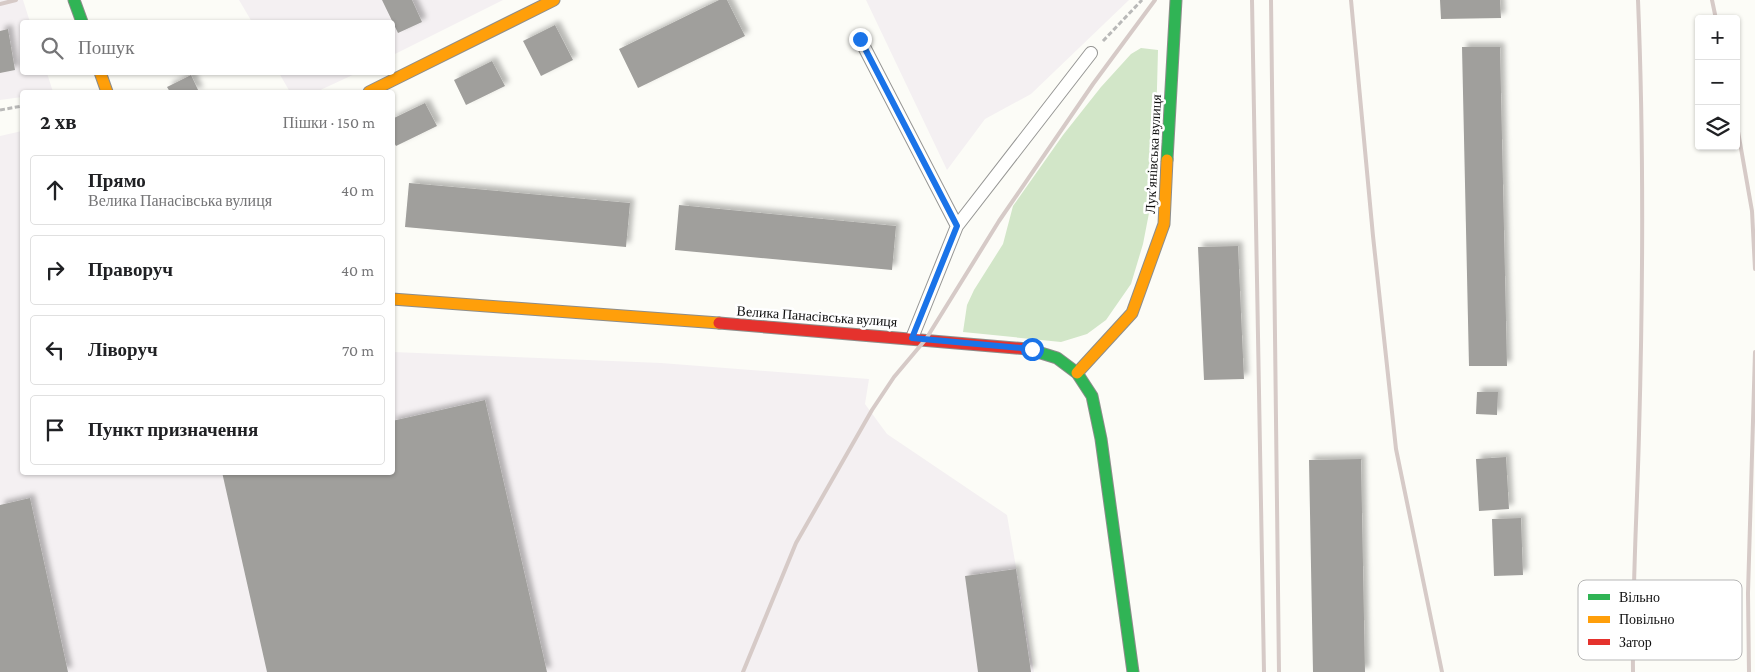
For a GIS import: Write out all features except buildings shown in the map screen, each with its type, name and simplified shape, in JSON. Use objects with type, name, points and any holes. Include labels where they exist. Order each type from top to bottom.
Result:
[{"type":"street","points":[[74,0],[81,20]]},
{"type":"street","points":[[373,90],[554,0]]},
{"type":"street","name":"Лук’янівська вулиця","points":[[1077,373],[1132,313],[1164,224],[1176,0]]},
{"type":"street","points":[[101,75],[106,90]]},
{"type":"street","name":"Велика Панасівська вулиця","points":[[395,298],[912,338],[1032,349],[1057,358],[1077,373],[1092,396],[1101,438],[1133,672]]},
{"type":"lane","points":[[516,0],[521,16]]},
{"type":"lane","points":[[860,39],[957,226]]},
{"type":"lane","points":[[912,338],[957,226],[1091,53]]},
{"type":"path","points":[[1091,53],[1142,0]]},
{"type":"path","points":[[0,110],[20,106]]},
{"type":"shaded area","points":[[0,0],[23,0],[29,20],[20,20],[20,75],[48,75],[52,90],[20,90],[20,97],[0,100]]},
{"type":"shaded area","points":[[239,0],[503,0],[395,54],[395,20],[251,20]]},
{"type":"shaded area","points":[[866,0],[1129,0],[1031,94],[985,119],[947,170]]},
{"type":"shaded area","points":[[280,75],[353,75],[320,90],[289,90]]},
{"type":"shaded area","points":[[20,131],[20,475],[395,475],[395,352],[661,363],[869,379],[865,404],[887,434],[1007,515],[1034,672],[0,672],[0,136]]},
{"type":"green space","points":[[1141,48],[1158,50],[1155,163],[1143,244],[1131,284],[1106,320],[1087,334],[1061,342],[963,332],[967,305],[974,290],[1003,244],[1013,206],[1063,135],[1101,87],[1131,54]]},
{"type":"railway","points":[[0,4],[16,0]]},
{"type":"railway","points":[[743,672],[796,543],[872,410],[894,377],[926,339],[999,221],[1093,84],[1155,0]]},
{"type":"railway","points":[[1252,0],[1264,672]]},
{"type":"railway","points":[[1271,0],[1279,672]]},
{"type":"railway","points":[[1351,0],[1373,236],[1396,449],[1442,672]]},
{"type":"railway","points":[[1634,580],[1642,272],[1642,163],[1638,0]]},
{"type":"railway","points":[[1712,0],[1715,15]]},
{"type":"railway","points":[[1740,143],[1752,211],[1755,269]]},
{"type":"railway","points":[[1749,672],[1748,593],[1755,352]]},
{"type":"railway","points":[[1633,660],[1633,672]]},
{"type":"traffic: fast","points":[[74,0],[81,20]]},
{"type":"traffic: fast","points":[[1167,160],[1176,0]]},
{"type":"traffic: fast","points":[[1028,349],[1057,358],[1077,373],[1092,396],[1101,439],[1133,672]]},
{"type":"traffic: slow","points":[[373,90],[554,0]]},
{"type":"traffic: slow","points":[[101,75],[106,90]]},
{"type":"traffic: slow","points":[[1077,373],[1132,313],[1164,224],[1167,160]]},
{"type":"traffic: slow","points":[[395,299],[719,323]]},
{"type":"traffic: jam","points":[[719,323],[1028,349]]},
{"type":"route","points":[[860,39],[957,226],[912,338],[1032,349]]}]
